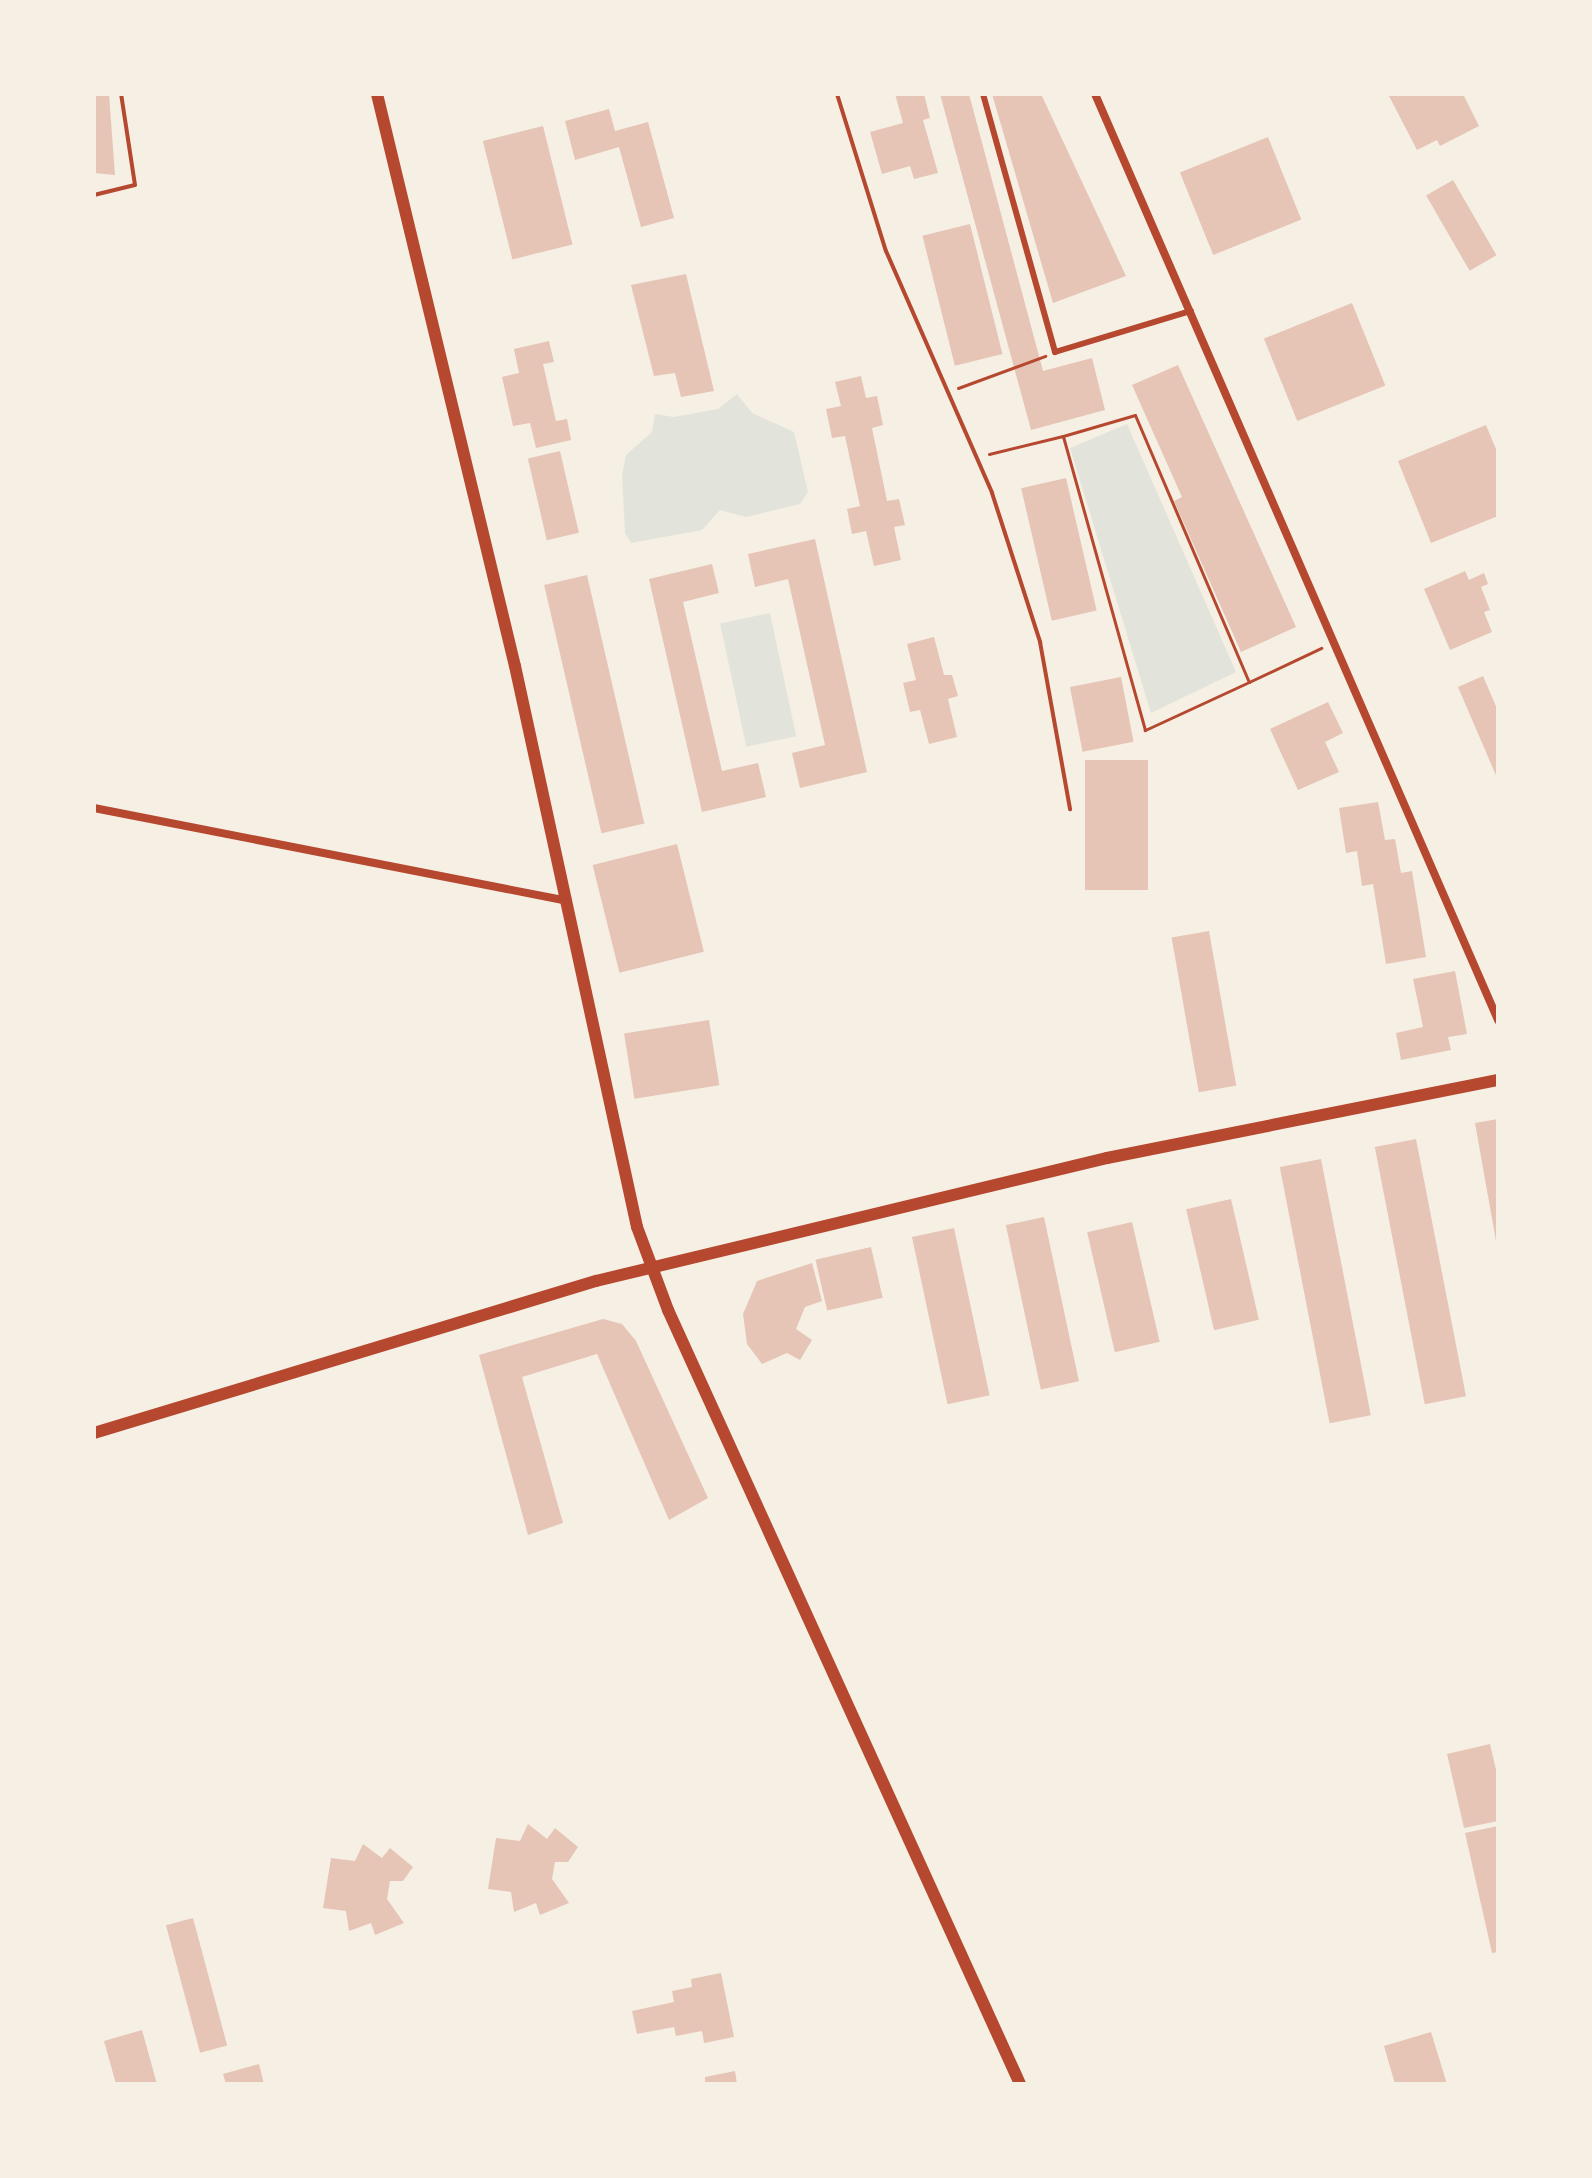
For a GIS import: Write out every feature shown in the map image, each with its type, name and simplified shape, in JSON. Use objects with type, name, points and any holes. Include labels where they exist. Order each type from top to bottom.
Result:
[{"type":"main road","points":[[377,94],[568,901],[637,1227],[652,1267],[1020,2084]]},
{"type":"main road","points":[[94,1433],[652,1267],[1107,1158],[1498,1080]]},
{"type":"street","points":[[983,94],[1055,352],[1191,311]]},
{"type":"street","points":[[1095,94],[1337,641],[1498,1020]]},
{"type":"street","points":[[94,808],[568,901]]},
{"type":"lane","points":[[94,195],[135,185],[121,94]]},
{"type":"lane","points":[[837,94],[886,251],[992,493],[1040,642],[1070,809]]},
{"type":"path","points":[[951,390],[1040,358]]},
{"type":"path","points":[[983,455],[1135,415],[1249,682]]},
{"type":"path","points":[[1063,436],[1145,730],[1337,641]]},
{"type":"shaded area","points":[[737,394],[752,413],[794,432],[808,492],[800,504],[746,517],[720,510],[702,530],[631,543],[625,533],[622,475],[626,455],[652,432],[655,414],[674,417],[718,409]]},
{"type":"shaded area","points":[[1127,424],[1236,672],[1151,713],[1070,448]]},
{"type":"shaded area","points":[[770,613],[796,736],[746,747],[720,624]]},
{"type":"building","points":[[94,94],[109,94],[115,175],[94,173]]},
{"type":"building","points":[[895,94],[924,94],[930,118],[923,120],[938,173],[914,179],[910,166],[882,174],[870,132],[903,123]]},
{"type":"building","points":[[940,94],[969,94],[1043,371],[1092,358],[1105,410],[1031,430]]},
{"type":"building","points":[[992,94],[1041,94],[1126,276],[1053,303]]},
{"type":"building","points":[[1388,94],[1463,94],[1479,126],[1440,146],[1437,140],[1417,150]]},
{"type":"building","points":[[609,109],[615,131],[648,122],[674,218],[641,227],[619,147],[575,160],[565,121]]},
{"type":"building","points":[[543,126],[573,244],[512,259],[483,141]]},
{"type":"building","points":[[1268,137],[1301,220],[1213,255],[1180,173]]},
{"type":"building","points":[[1453,180],[1496,255],[1470,271],[1426,196]]},
{"type":"building","points":[[970,224],[1002,354],[955,366],[922,236]]},
{"type":"building","points":[[686,274],[714,391],[681,397],[675,373],[654,376],[631,285]]},
{"type":"building","points":[[1352,303],[1385,386],[1297,421],[1264,339]]},
{"type":"building","points":[[549,341],[554,362],[543,364],[556,421],[567,419],[571,440],[536,448],[530,423],[513,426],[502,377],[519,373],[514,349]]},
{"type":"building","points":[[1178,365],[1296,627],[1241,652],[1174,501],[1182,497],[1132,385]]},
{"type":"building","points":[[861,376],[866,398],[877,396],[883,425],[872,428],[887,501],[899,499],[905,525],[894,527],[901,560],[874,566],[866,531],[852,534],[847,509],[860,506],[845,436],[832,438],[826,409],[841,406],[835,382]]},
{"type":"building","points":[[1486,425],[1498,454],[1498,516],[1431,543],[1398,461]]},
{"type":"building","points":[[560,451],[579,533],[547,540],[528,458]]},
{"type":"building","points":[[1066,478],[1097,611],[1052,621],[1021,488]]},
{"type":"building","points":[[815,539],[867,772],[800,788],[792,753],[825,745],[788,579],[755,587],[748,554]]},
{"type":"building","points":[[712,564],[719,593],[683,602],[722,771],[758,763],[766,797],[702,812],[649,579]]},
{"type":"building","points":[[1465,571],[1469,580],[1484,573],[1488,584],[1481,587],[1490,610],[1484,612],[1492,632],[1450,650],[1424,589]]},
{"type":"building","points":[[587,575],[644,823],[601,833],[544,585]]},
{"type":"building","points":[[934,637],[944,675],[952,675],[958,696],[948,699],[957,737],[929,744],[920,710],[910,712],[903,683],[916,680],[907,644]]},
{"type":"building","points":[[1483,676],[1498,711],[1498,780],[1458,687]]},
{"type":"building","points":[[1121,677],[1134,742],[1083,752],[1070,687]]},
{"type":"building","points":[[1328,702],[1343,733],[1325,742],[1339,772],[1298,790],[1270,729]]},
{"type":"building","points":[[1085,760],[1148,760],[1148,890],[1085,890]]},
{"type":"building","points":[[1378,802],[1385,840],[1395,839],[1401,873],[1412,871],[1426,957],[1386,964],[1373,884],[1362,886],[1357,851],[1346,853],[1339,808]]},
{"type":"building","points":[[677,844],[704,952],[619,973],[593,865]]},
{"type":"building","points":[[1209,931],[1236,1086],[1199,1092],[1172,938]]},
{"type":"building","points":[[1455,971],[1467,1034],[1448,1037],[1451,1050],[1401,1060],[1396,1033],[1423,1027],[1413,979]]},
{"type":"building","points":[[709,1020],[719,1085],[634,1099],[624,1033]]},
{"type":"building","points":[[1498,1119],[1498,1240],[1496,1241],[1475,1123]]},
{"type":"building","points":[[1416,1139],[1466,1396],[1425,1404],[1375,1147]]},
{"type":"building","points":[[1321,1159],[1371,1415],[1330,1423],[1280,1167]]},
{"type":"building","points":[[1231,1199],[1259,1320],[1214,1330],[1186,1209]]},
{"type":"building","points":[[1044,1217],[1079,1381],[1041,1389],[1006,1225]]},
{"type":"building","points":[[1132,1222],[1160,1342],[1115,1352],[1087,1232]]},
{"type":"building","points":[[954,1228],[990,1395],[947,1404],[912,1237]]},
{"type":"building","points":[[871,1247],[883,1298],[827,1310],[815,1260]]},
{"type":"building","points":[[812,1263],[822,1301],[805,1307],[796,1329],[812,1340],[800,1360],[787,1353],[762,1364],[747,1344],[743,1314],[757,1281]]},
{"type":"building","points":[[603,1319],[622,1324],[636,1341],[708,1498],[669,1520],[597,1354],[522,1377],[563,1523],[528,1535],[479,1355]]},
{"type":"building","points":[[1490,1744],[1498,1778],[1498,1821],[1464,1828],[1447,1754]]},
{"type":"building","points":[[528,1824],[547,1839],[555,1828],[578,1847],[568,1862],[555,1862],[552,1879],[569,1903],[540,1915],[536,1903],[514,1912],[511,1892],[488,1889],[496,1838],[520,1841]]},
{"type":"building","points":[[1498,1826],[1498,1952],[1492,1953],[1465,1833]]},
{"type":"building","points":[[363,1844],[382,1858],[390,1848],[413,1867],[403,1881],[390,1881],[387,1899],[404,1923],[375,1935],[371,1923],[349,1931],[346,1911],[323,1908],[331,1858],[355,1861]]},
{"type":"building","points":[[193,1918],[227,2046],[200,2053],[166,1925]]},
{"type":"building","points":[[721,1973],[734,2037],[704,2043],[702,2031],[676,2036],[674,2027],[637,2034],[632,2011],[674,2002],[672,1991],[692,1987],[691,1979]]},
{"type":"building","points":[[142,2030],[157,2084],[116,2084],[104,2041]]},
{"type":"building","points":[[1431,2032],[1447,2084],[1395,2084],[1384,2046]]},
{"type":"building","points":[[259,2064],[264,2084],[226,2084],[223,2074]]},
{"type":"building","points":[[735,2071],[737,2084],[705,2084],[705,2077]]}]
